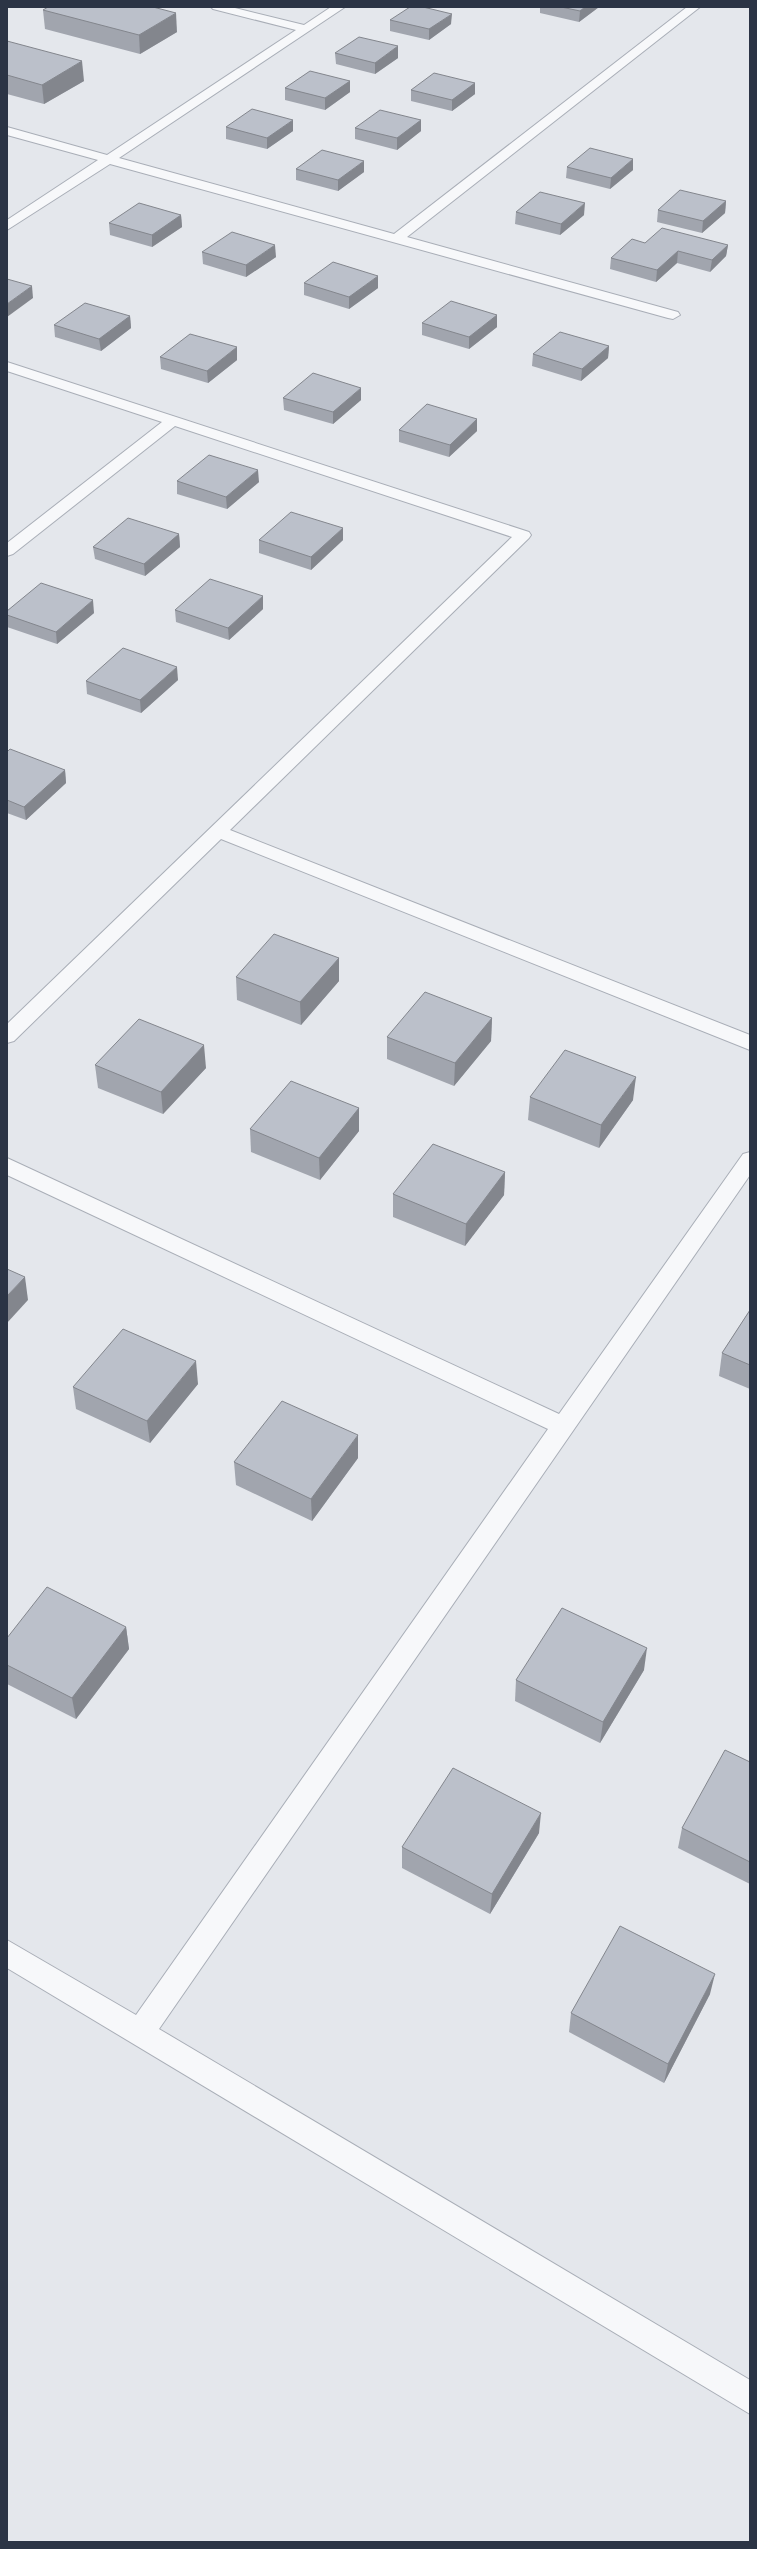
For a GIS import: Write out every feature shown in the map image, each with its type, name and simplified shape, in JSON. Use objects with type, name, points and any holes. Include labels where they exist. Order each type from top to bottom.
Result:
[{"type":"street","points":[[217,7],[305,29]]},
{"type":"street","points":[[7,226],[339,7]]},
{"type":"street","points":[[396,239],[694,7]]},
{"type":"street","points":[[7,131],[673,315]]},
{"type":"street","points":[[7,366],[523,535],[7,1036]]},
{"type":"street","points":[[7,551],[174,420]]},
{"type":"street","points":[[218,831],[750,1043]]},
{"type":"street","points":[[140,2032],[750,1159]]},
{"type":"street","points":[[7,1166],[563,1426]]},
{"type":"street","points":[[7,1952],[750,2398]]},
{"type":"building","points":[[48,7],[153,7],[176,13],[139,35],[43,10]]},
{"type":"building","points":[[410,7],[423,7],[452,14],[429,29],[390,20]]},
{"type":"building","points":[[561,7],[585,7],[580,11]]},
{"type":"building","points":[[359,37],[398,46],[375,63],[335,53]]},
{"type":"building","points":[[7,41],[82,61],[42,85],[7,75]]},
{"type":"building","points":[[310,71],[350,81],[325,98],[285,88]]},
{"type":"building","points":[[434,73],[475,83],[452,100],[411,90]]},
{"type":"building","points":[[252,109],[293,120],[267,138],[226,127]]},
{"type":"building","points":[[380,110],[421,120],[397,138],[355,128]]},
{"type":"building","points":[[590,148],[633,159],[611,178],[567,167]]},
{"type":"building","points":[[322,150],[364,161],[338,180],[296,169]]},
{"type":"building","points":[[680,190],[726,201],[703,221],[658,210]]},
{"type":"building","points":[[540,192],[585,203],[561,224],[516,212]]},
{"type":"building","points":[[139,203],[181,215],[152,235],[109,223]]},
{"type":"building","points":[[662,228],[728,245],[712,260],[678,251],[657,270],[611,258],[632,239],[645,243]]},
{"type":"building","points":[[232,232],[275,245],[246,265],[202,252]]},
{"type":"building","points":[[333,262],[378,276],[349,297],[304,283]]},
{"type":"building","points":[[7,279],[32,286],[7,304]]},
{"type":"building","points":[[451,301],[497,315],[469,337],[422,323]]},
{"type":"building","points":[[85,303],[130,316],[99,339],[54,325]]},
{"type":"building","points":[[560,332],[609,346],[582,369],[533,354]]},
{"type":"building","points":[[190,334],[237,347],[207,371],[160,357]]},
{"type":"building","points":[[313,373],[361,388],[333,412],[283,398]]},
{"type":"building","points":[[427,404],[477,419],[450,445],[399,430]]},
{"type":"building","points":[[209,455],[258,470],[226,497],[177,481]]},
{"type":"building","points":[[291,512],[343,528],[311,557],[259,540]]},
{"type":"building","points":[[128,518],[179,534],[144,564],[93,547]]},
{"type":"building","points":[[210,579],[263,596],[228,628],[175,610]]},
{"type":"building","points":[[41,583],[93,600],[56,632],[7,615],[7,611]]},
{"type":"building","points":[[123,648],[177,667],[140,700],[86,681]]},
{"type":"building","points":[[10,749],[65,770],[24,807],[7,800],[7,752]]},
{"type":"building","points":[[274,934],[339,958],[300,1002],[236,977]]},
{"type":"building","points":[[425,992],[492,1018],[455,1063],[387,1037]]},
{"type":"building","points":[[139,1019],[204,1045],[161,1092],[95,1065]]},
{"type":"building","points":[[565,1050],[636,1077],[601,1125],[530,1097]]},
{"type":"building","points":[[291,1081],[359,1108],[319,1158],[250,1129]]},
{"type":"building","points":[[433,1144],[505,1172],[466,1224],[393,1194]]},
{"type":"building","points":[[7,1269],[25,1277],[7,1296]]},
{"type":"building","points":[[750,1310],[750,1365],[722,1353]]},
{"type":"building","points":[[123,1329],[196,1361],[147,1421],[73,1387]]},
{"type":"building","points":[[282,1401],[358,1435],[311,1499],[234,1462]]},
{"type":"building","points":[[47,1587],[126,1627],[72,1698],[7,1665],[7,1638]]},
{"type":"building","points":[[562,1608],[647,1648],[603,1722],[516,1680]]},
{"type":"building","points":[[725,1750],[750,1762],[750,1862],[682,1828]]},
{"type":"building","points":[[453,1768],[541,1813],[492,1894],[402,1847]]},
{"type":"building","points":[[620,1926],[715,1974],[668,2064],[571,2013]]}]
